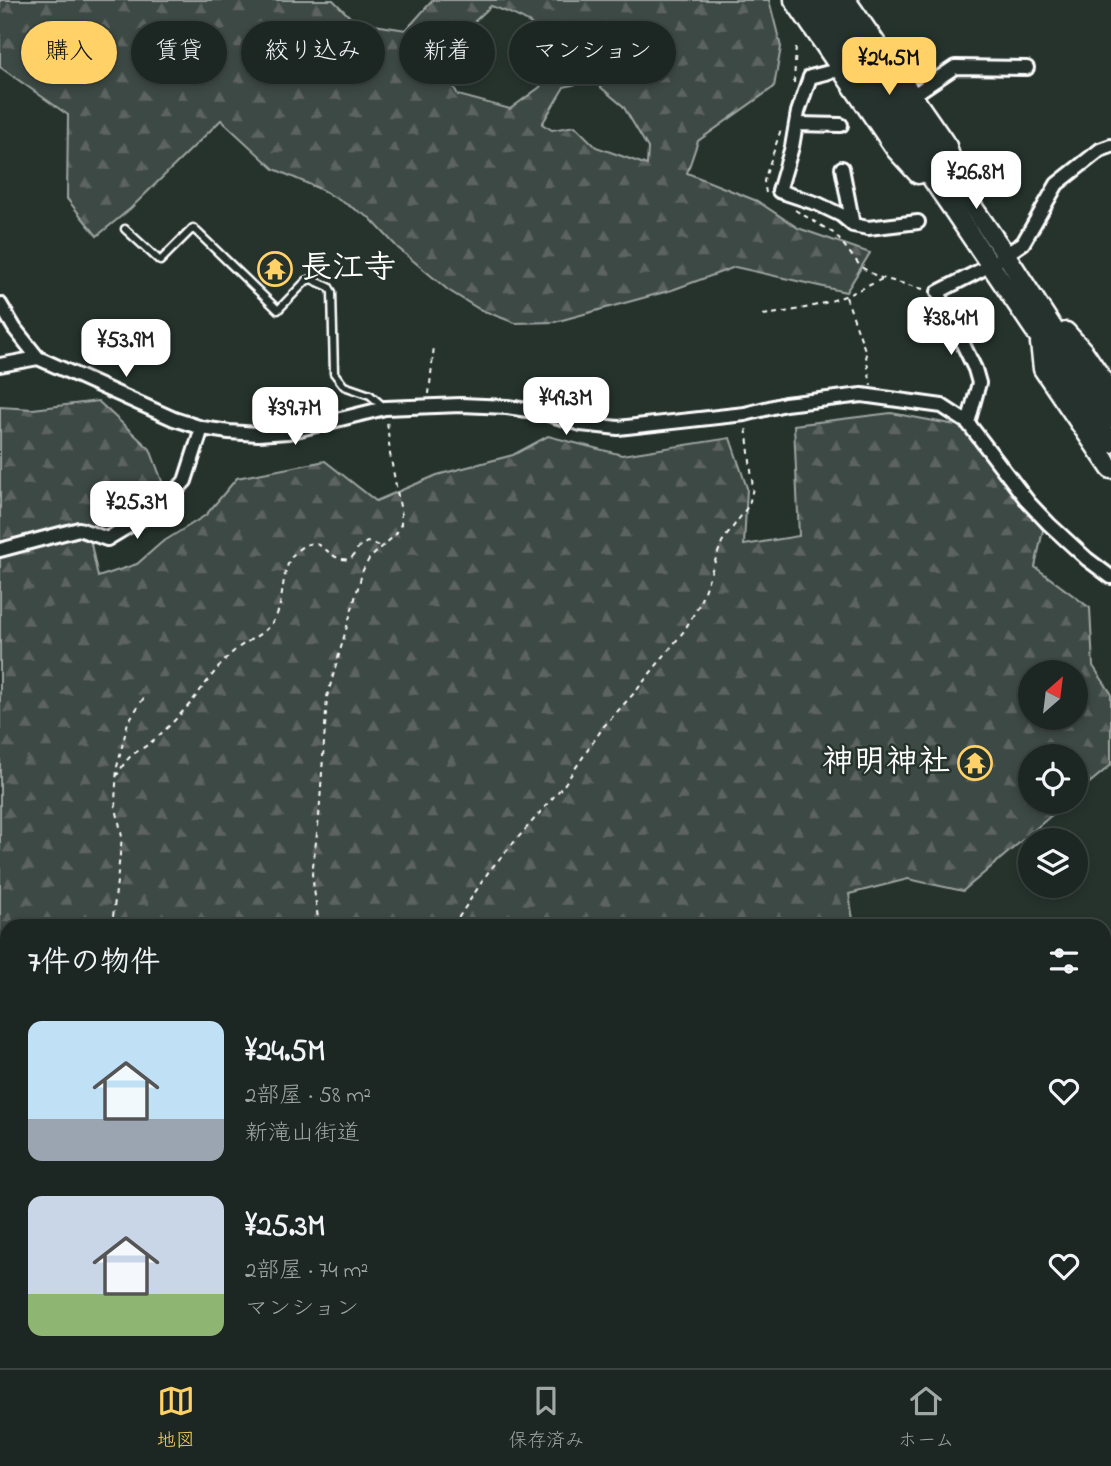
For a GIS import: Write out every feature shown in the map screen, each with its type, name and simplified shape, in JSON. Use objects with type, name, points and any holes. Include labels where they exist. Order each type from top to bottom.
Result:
[{"type":"main road","points":[[794,0],[896,150],[951,210]]},
{"type":"main road","points":[[811,0],[1111,443]]},
{"type":"main road","points":[[830,0],[1006,255],[1111,418]]},
{"type":"main road","points":[[846,0],[950,152],[957,184]]},
{"type":"main road","points":[[1035,299],[1084,352],[1111,392]]},
{"type":"main road","points":[[1040,341],[1043,369],[1111,469]]},
{"type":"street","points":[[912,96],[955,68],[1027,68]]},
{"type":"street","points":[[841,69],[810,78],[798,112],[779,191],[818,204],[841,215],[853,225],[868,228],[918,222]]},
{"type":"street","points":[[797,124],[841,125]]},
{"type":"street","points":[[968,423],[979,383],[975,369],[938,292],[989,266],[1025,240],[1057,184],[1100,150],[1111,146]]},
{"type":"street","points":[[842,168],[853,225]]},
{"type":"street","points":[[0,304],[15,329],[38,358],[174,419],[202,428],[258,434],[288,432],[385,408],[428,406],[507,407],[541,412],[581,424],[618,428],[745,414],[810,401],[862,395],[942,406],[968,423],[1029,503],[1087,559],[1111,577]]},
{"type":"street","points":[[0,365],[38,358]]},
{"type":"street","points":[[0,550],[79,529],[107,540],[162,506],[185,481],[202,428]]},
{"type":"lane","points":[[125,229],[160,261],[193,228],[278,310],[306,281],[311,279],[329,288],[332,292],[334,373],[344,386],[370,394],[385,408]]},
{"type":"path","points":[[763,314],[800,310],[846,297],[883,278]]},
{"type":"path","points":[[846,297],[865,350],[872,396]]},
{"type":"path","points":[[428,406],[434,346]]},
{"type":"path","points":[[318,919],[312,874],[319,817],[327,697],[363,570],[369,559],[396,534],[401,524],[385,408]]},
{"type":"path","points":[[458,919],[489,871],[564,785],[604,726],[684,631],[699,605],[722,542],[749,505],[753,488],[745,414]]},
{"type":"path","points":[[116,777],[128,759],[151,743],[187,707],[227,658],[272,623],[282,600],[287,568],[292,555],[301,547],[312,543],[321,545],[333,557],[342,561],[351,559],[358,548],[367,542],[383,547]]},
{"type":"path","points":[[113,919],[122,837],[115,802],[116,777],[128,722],[145,696]]},
{"type":"green space","points":[[0,0],[333,0],[354,21],[241,21],[241,84],[385,84],[385,27],[399,29],[399,84],[452,84],[458,95],[510,109],[541,84],[576,84],[564,87],[542,124],[552,130],[575,126],[596,147],[647,165],[648,148],[623,106],[597,84],[676,84],[676,21],[526,21],[491,6],[475,21],[414,21],[433,0],[769,0],[781,47],[774,87],[698,141],[687,173],[757,201],[798,228],[870,253],[846,292],[735,267],[672,290],[555,322],[515,323],[479,309],[448,290],[398,248],[370,218],[320,189],[274,169],[221,120],[130,209],[97,236],[67,199],[68,115],[24,84],[117,84],[117,21],[21,21],[21,82],[0,67]]},
{"type":"green space","points":[[98,401],[150,449],[162,481],[88,530],[98,577],[137,564],[161,543],[206,515],[237,478],[325,461],[376,501],[437,475],[513,455],[548,436],[622,455],[730,438],[747,488],[744,545],[799,536],[794,425],[891,413],[961,426],[1043,530],[1035,567],[1090,608],[1093,666],[1111,693],[1111,765],[1088,784],[1088,744],[1018,744],[1018,814],[1053,814],[1037,828],[1018,828],[1018,844],[963,891],[908,879],[849,894],[853,919],[0,919],[0,407],[33,409]]},
{"type":"place","name":"長江寺","points":[[275,269]]},
{"type":"place","name":"神明神社","points":[[975,763]]}]
